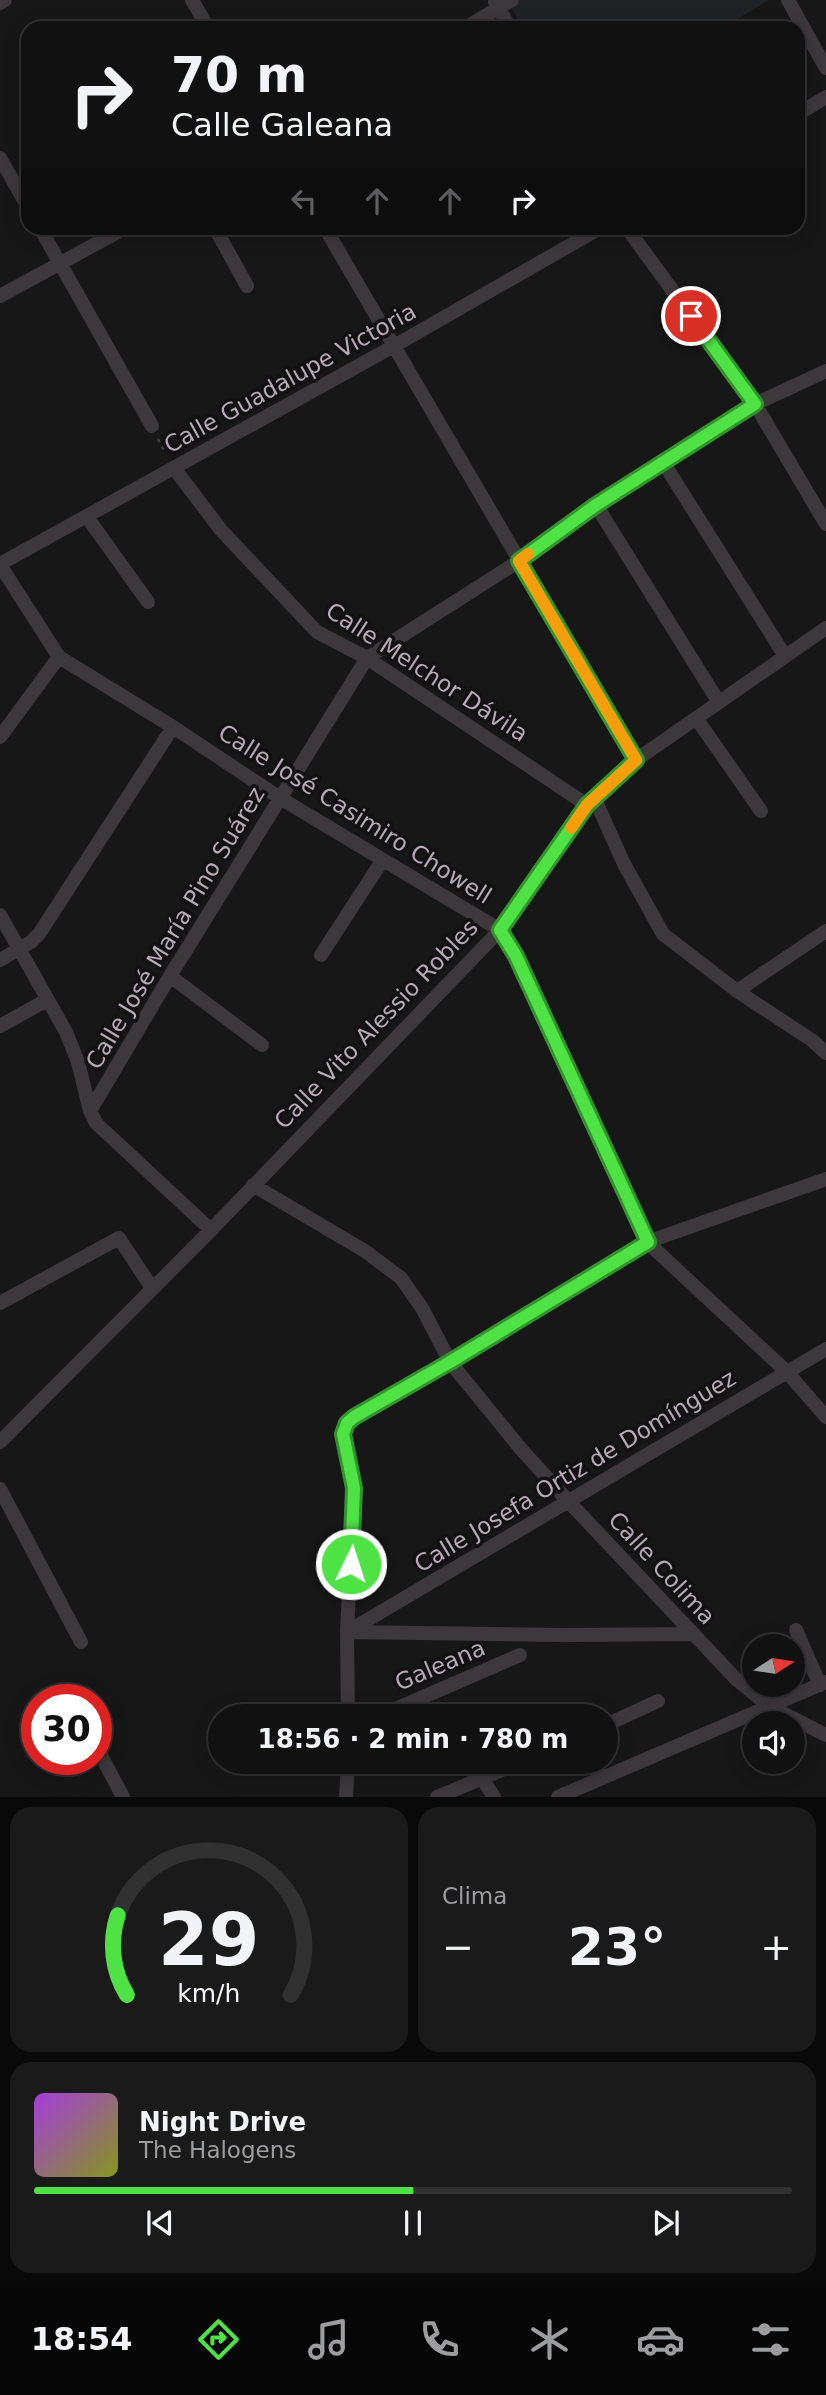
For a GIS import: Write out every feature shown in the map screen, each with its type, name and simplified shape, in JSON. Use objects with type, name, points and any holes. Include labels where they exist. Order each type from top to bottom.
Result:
[{"type":"street","points":[[0,3],[5,0]]},
{"type":"street","points":[[192,0],[204,21]]},
{"type":"street","points":[[474,21],[496,4],[512,0]]},
{"type":"street","points":[[788,0],[800,21]]},
{"type":"street","points":[[496,4],[506,21]]},
{"type":"street","points":[[805,30],[826,68]]},
{"type":"street","points":[[805,110],[826,97]]},
{"type":"street","points":[[0,158],[21,195]]},
{"type":"street","points":[[44,235],[152,426]]},
{"type":"street","points":[[0,296],[112,235]]},
{"type":"street","points":[[219,235],[247,286]]},
{"type":"street","points":[[329,235],[636,760]]},
{"type":"street","name":"Calle Guadalupe Victoria","points":[[0,565],[588,235]]},
{"type":"street","points":[[632,235],[755,404],[826,524]]},
{"type":"street","name":"Calle José María Pino Suárez","points":[[90,1111],[170,976],[367,658],[519,561],[596,505],[755,404],[826,371]]},
{"type":"street","points":[[663,462],[785,656]]},
{"type":"street","name":"Calle Melchor Dávila","points":[[174,468],[221,530],[317,632],[367,658],[590,801]]},
{"type":"street","points":[[596,505],[718,701]]},
{"type":"street","points":[[87,517],[148,602]]},
{"type":"street","name":"Calle José Casimiro Chowell","points":[[0,565],[59,657],[173,727],[280,798],[500,930],[516,956],[648,1242],[787,1371],[826,1417]]},
{"type":"street","name":"Calle Vito Alessio Robles","points":[[4,1438],[211,1230],[500,930],[590,801],[636,760],[826,628]]},
{"type":"street","points":[[0,737],[59,657]]},
{"type":"street","points":[[696,718],[761,811]]},
{"type":"street","points":[[0,960],[39,934],[173,727]]},
{"type":"street","points":[[590,801],[663,934],[737,991],[813,1041],[826,1053]]},
{"type":"street","points":[[321,955],[382,861]]},
{"type":"street","points":[[0,915],[66,1032],[78,1062],[90,1111],[96,1122],[211,1230]]},
{"type":"street","points":[[737,991],[826,931]]},
{"type":"street","points":[[170,976],[262,1045]]},
{"type":"street","points":[[0,1026],[47,1000]]},
{"type":"street","points":[[348,1704],[347,1632],[354,1488],[343,1434],[347,1423],[648,1242],[826,1179]]},
{"type":"street","name":"Calle Colima","points":[[253,1185],[365,1251],[401,1278],[422,1308],[450,1362],[521,1449],[569,1502],[735,1678],[769,1706],[826,1735]]},
{"type":"street","points":[[0,1304],[119,1238],[152,1288]]},
{"type":"street","name":"Calle Josefa Ortiz de Domínguez","points":[[347,1632],[826,1349]]},
{"type":"street","points":[[0,1420],[4,1438]]},
{"type":"street","points":[[0,1489],[81,1642]]},
{"type":"street","points":[[558,1797],[823,1684],[796,1630]]},
{"type":"street","points":[[347,1632],[692,1634]]},
{"type":"street","name":"Galeana","points":[[407,1704],[520,1655]]},
{"type":"street","points":[[618,1719],[658,1701]]},
{"type":"street","points":[[346,1797],[347,1774]]},
{"type":"street","points":[[438,1797],[496,1774]]},
{"type":"street","points":[[111,1775],[123,1797]]},
{"type":"street","points":[[483,1780],[494,1797]]},
{"type":"path","points":[[152,426],[174,468]]},
{"type":"shaded area","points":[[507,0],[769,0],[734,21],[519,21]]},
{"type":"slow traffic","points":[[528,554],[519,561],[636,760],[594,797],[571,828]]},
{"type":"route","points":[[351,1564],[354,1488],[343,1434],[347,1423],[648,1242],[516,956],[500,930],[587,805],[636,760],[519,561],[596,505],[755,404],[691,316]]}]
